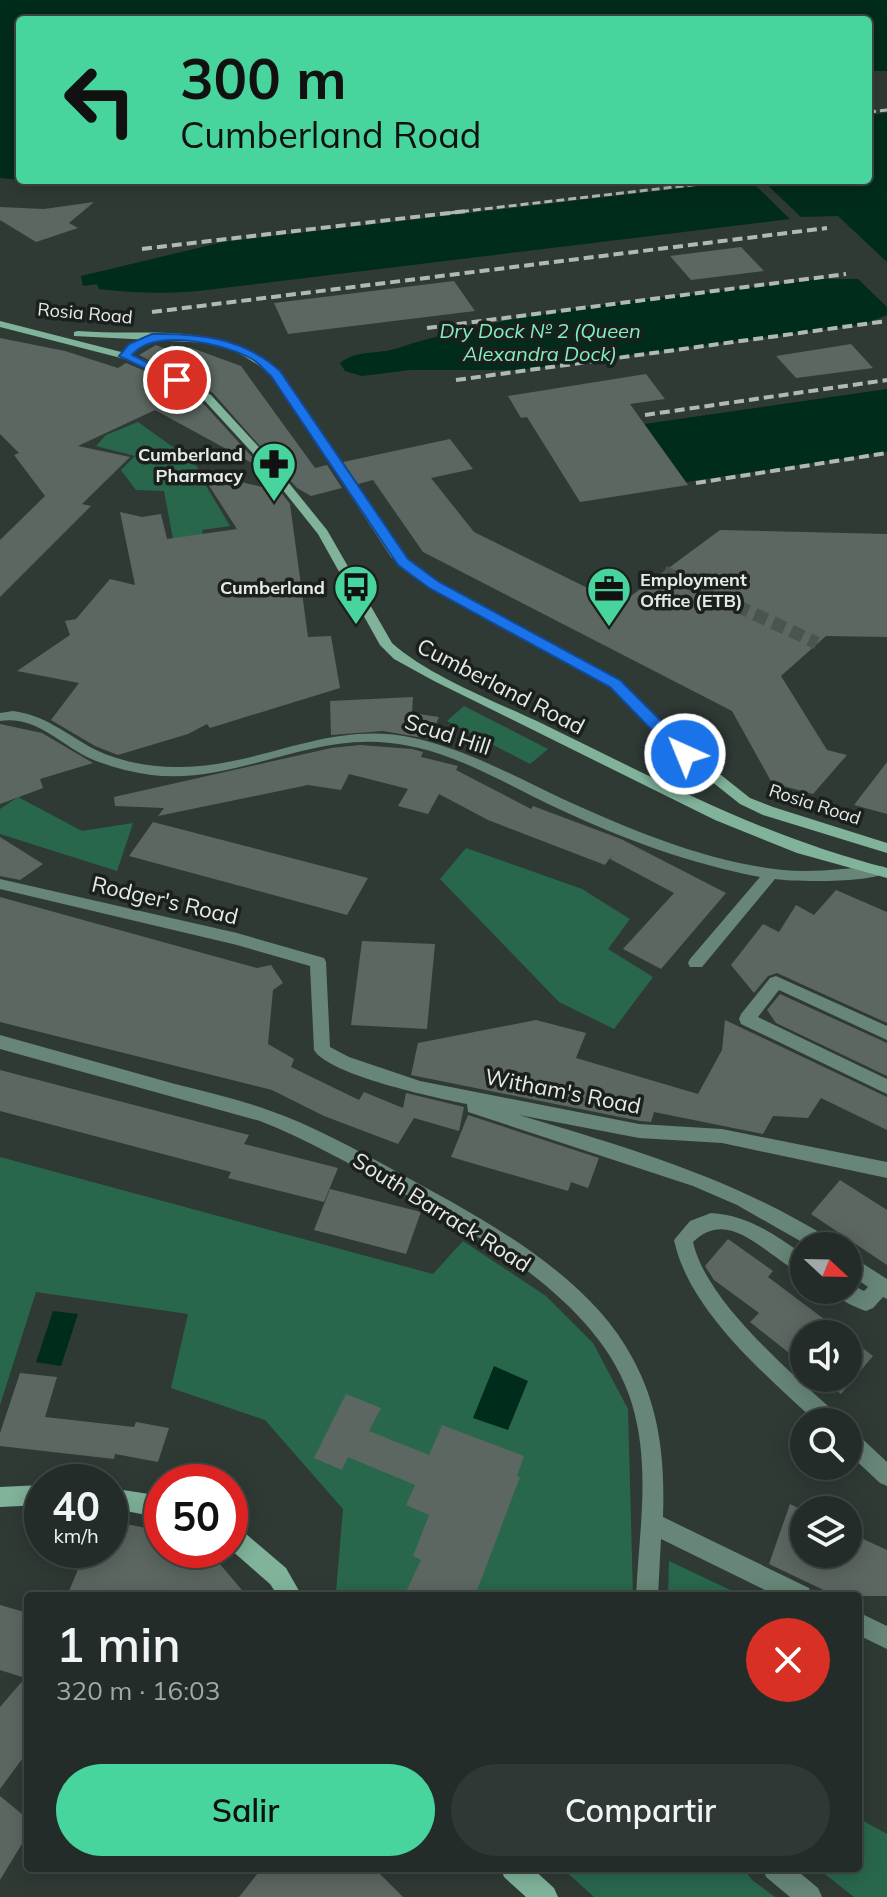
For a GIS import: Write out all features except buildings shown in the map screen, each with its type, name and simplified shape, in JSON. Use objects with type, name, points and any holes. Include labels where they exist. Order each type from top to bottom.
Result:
[{"type":"main road","name":"Rosia Road","points":[[0,324],[125,356],[133,347],[152,338]]},
{"type":"main road","name":"Rosia Road","points":[[15,327],[103,337],[217,341],[258,357],[276,374],[395,554],[411,569],[434,585],[615,683],[682,751],[745,801],[794,820],[887,848]]},
{"type":"main road","name":"Cumberland Road","points":[[125,356],[199,391],[214,403],[323,533],[387,645],[399,656],[719,816],[815,855],[884,872]]},
{"type":"main road","points":[[0,1497],[24,1496]]},
{"type":"main road","points":[[248,1550],[278,1576],[288,1592]]},
{"type":"main road","points":[[517,1872],[545,1897]]},
{"type":"street","name":"Scud Hill","points":[[0,717],[28,718],[94,754],[153,770],[208,770],[332,738],[367,736],[412,741],[474,761],[570,809],[663,844],[772,873],[805,876],[884,872]]},
{"type":"street","points":[[696,963],[772,873]]},
{"type":"street","name":"Rodger's Road","points":[[0,884],[237,939],[318,962]]},
{"type":"street","name":"Witham's Road","points":[[318,962],[322,1050],[343,1062],[420,1088],[639,1131],[722,1136],[887,1170]]},
{"type":"street","points":[[887,1033],[776,982],[747,1019],[887,1087]]},
{"type":"street","name":"South Barrack Road","points":[[0,1042],[284,1122],[429,1198],[519,1256],[584,1310],[606,1334],[627,1367],[643,1404],[650,1437],[647,1592]]},
{"type":"street","points":[[420,1088],[541,1130],[656,1163],[789,1220],[806,1232]]},
{"type":"street","points":[[790,1257],[734,1222],[708,1222],[694,1229],[683,1240],[683,1252],[689,1266],[721,1310],[756,1350],[816,1408]]},
{"type":"street","points":[[862,1272],[884,1288],[866,1302],[862,1300]]},
{"type":"street","points":[[862,1452],[887,1476]]},
{"type":"street","points":[[650,1522],[793,1592]]},
{"type":"street","points":[[862,1625],[887,1638]]},
{"type":"street","points":[[780,1872],[809,1897]]},
{"type":"shaded area","points":[[138,422],[191,460],[208,480],[205,484],[230,526],[202,530],[205,551],[176,555],[164,491],[136,490],[121,470],[135,456],[96,446],[106,435]]},
{"type":"shaded area","points":[[464,706],[548,749],[530,764],[447,721]]},
{"type":"shaded area","points":[[18,797],[82,831],[133,823],[117,871],[0,834],[0,809]]},
{"type":"shaded area","points":[[466,848],[582,889],[630,919],[608,949],[653,977],[614,1029],[559,1002],[440,879]]},
{"type":"shaded area","points":[[0,1157],[433,1274],[463,1241],[546,1296],[593,1343],[628,1409],[633,1592],[336,1592],[343,1509],[265,1420],[171,1388],[188,1314],[36,1292],[0,1405]]},
{"type":"shaded area","points":[[669,1561],[735,1592],[668,1592]]},
{"type":"shaded area","points":[[862,1820],[887,1834],[887,1897],[854,1897],[822,1872],[862,1872]]},
{"type":"shaded area","points":[[566,1872],[746,1872],[775,1897],[594,1897]]},
{"type":"water","points":[[0,0],[887,0],[887,71],[872,71],[872,16],[16,16],[16,180],[0,178]]},
{"type":"water","points":[[887,113],[887,262],[838,216],[801,217],[766,184],[872,184],[872,115]]},
{"type":"water","points":[[716,184],[754,184],[790,219],[199,291],[148,293],[99,289],[97,284],[83,286],[81,276],[223,242]]},
{"type":"water","name":"Dry Dock № 2 (Queen Alexandra Dock)","points":[[819,279],[858,279],[887,307],[887,315],[864,324],[521,370],[410,370],[362,376],[345,371],[340,363],[361,354],[551,312]]},
{"type":"water","points":[[887,389],[887,452],[686,482],[644,424]]},
{"type":"water","points":[[53,1311],[78,1314],[61,1366],[36,1362]]},
{"type":"water","points":[[494,1366],[528,1381],[508,1430],[473,1418]]},
{"type":"tunnel","points":[[664,572],[817,643]]},
{"type":"railway","points":[[872,112],[887,110]]},
{"type":"railway","points":[[449,213],[700,184]]},
{"type":"railway","points":[[142,249],[466,211]]},
{"type":"railway","points":[[152,312],[827,228]]},
{"type":"railway","points":[[427,328],[846,274]]},
{"type":"railway","points":[[456,380],[887,321]]},
{"type":"railway","points":[[645,415],[887,380]]},
{"type":"railway","points":[[696,483],[887,453]]},
{"type":"place","name":"Cumberland Pharmacy","points":[[274,503]]},
{"type":"place","name":"Cumberland","points":[[356,626]]},
{"type":"place","name":"Employment Office (ETB)","points":[[609,628]]},
{"type":"route","points":[[177,380],[125,356],[140,342],[173,337],[217,341],[258,357],[276,374],[403,562],[434,585],[615,683],[685,754]]}]
